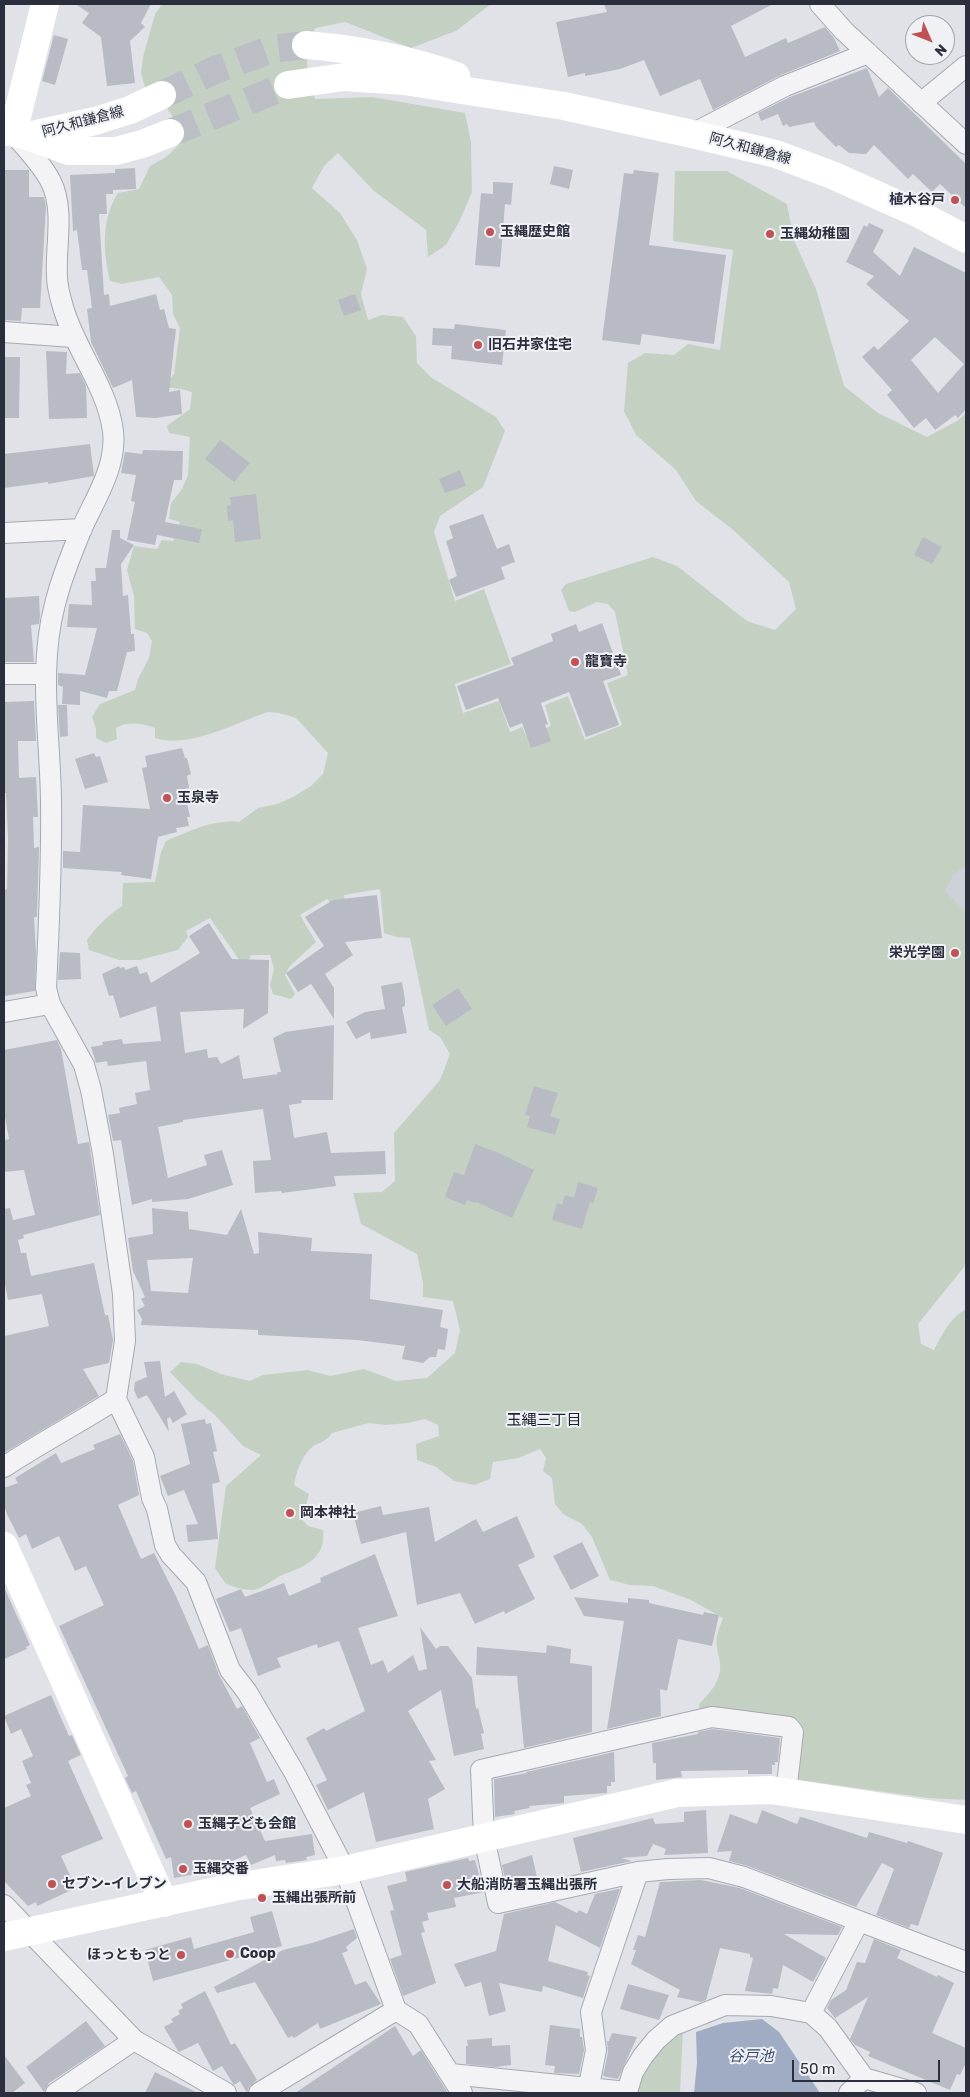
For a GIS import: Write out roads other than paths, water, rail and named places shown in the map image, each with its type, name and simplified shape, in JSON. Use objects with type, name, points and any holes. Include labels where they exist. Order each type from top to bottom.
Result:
[{"type":"street","points":[[45,4],[15,133],[52,184],[59,233],[57,276],[63,306],[73,336],[100,389],[113,431],[113,453],[107,473],[100,493],[82,529],[55,602],[47,640],[46,674],[52,847],[46,988],[50,1004],[84,1064],[104,1154],[122,1294],[125,1341],[116,1399],[144,1457],[152,1498],[157,1509],[165,1545],[170,1555],[196,1582],[230,1670],[247,1692],[294,1772],[345,1870],[396,2010],[418,2024],[462,2093]]},
{"type":"street","points":[[820,4],[844,31],[966,144]]},
{"type":"street","name":"阿久和鎌倉線","points":[[306,45],[338,48],[421,64],[522,98]]},
{"type":"street","points":[[692,134],[786,86],[868,53]]},
{"type":"street","points":[[921,103],[966,66]]},
{"type":"street","name":"阿久和鎌倉線","points":[[288,85],[344,77],[374,78],[522,98],[692,134],[776,154],[832,175],[915,212],[966,239]]},
{"type":"street","name":"阿久和鎌倉線","points":[[15,133],[95,121],[130,110],[162,95]]},
{"type":"street","name":"阿久和鎌倉線","points":[[15,133],[69,151],[116,151],[142,144],[170,133]]},
{"type":"street","points":[[4,332],[73,336]]},
{"type":"street","points":[[4,533],[82,529]]},
{"type":"street","points":[[4,674],[46,674]]},
{"type":"street","points":[[4,1012],[50,1004]]},
{"type":"street","points":[[4,1467],[116,1399]]},
{"type":"street","points":[[4,1546],[164,1903]]},
{"type":"street","points":[[786,1793],[793,1732],[789,1727],[712,1717],[481,1770],[484,1837],[498,1903],[638,1872],[709,1868],[744,1877],[966,1962]]},
{"type":"street","points":[[17,1934],[234,1886],[345,1870],[677,1793],[761,1790],[966,1820]]},
{"type":"street","points":[[589,2086],[596,2050],[591,2012],[638,1872]]},
{"type":"street","points":[[4,1905],[17,1934],[134,2040],[226,2093]]},
{"type":"street","points":[[811,2013],[859,1921]]},
{"type":"street","points":[[451,2074],[589,2086],[626,2092],[633,2072],[643,2056],[656,2040],[672,2026],[725,2005],[772,2006],[811,2013],[828,2028],[864,2078],[916,2093]]},
{"type":"street","points":[[259,2093],[396,2010]]},
{"type":"street","points":[[56,2093],[134,2040]]},
{"type":"street","points":[[849,2093],[864,2078]]},
{"type":"water","name":"谷戸池","points":[[762,2019],[779,2032],[820,2093],[694,2093],[697,2063],[696,2032],[723,2023]]},
{"type":"tunnel","points":[[162,95],[215,70],[272,49],[306,45]]},
{"type":"tunnel","points":[[170,133],[288,85]]},
{"type":"place","name":"植木谷戸","points":[[955,200]]},
{"type":"place","name":"玉縄歴史館","points":[[490,232]]},
{"type":"place","name":"玉縄幼稚園","points":[[770,234]]},
{"type":"place","name":"旧石井家住宅","points":[[478,345]]},
{"type":"place","name":"龍寶寺","points":[[575,662]]},
{"type":"place","name":"玉泉寺","points":[[167,798]]},
{"type":"place","name":"栄光学園","points":[[955,953]]},
{"type":"place","name":"岡本神社","points":[[290,1513]]},
{"type":"place","name":"玉縄子ども会館","points":[[188,1824]]},
{"type":"place","name":"玉縄交番","points":[[183,1869]]},
{"type":"place","name":"セブン-イレブン","points":[[52,1884]]},
{"type":"place","name":"大船消防署玉縄出張所","points":[[447,1885]]},
{"type":"place","name":"玉縄出張所前","points":[[262,1898]]},
{"type":"place","name":"Coop","points":[[230,1954]]},
{"type":"place","name":"ほっともっと","points":[[181,1955]]},
{"type":"district","name":"玉縄三丁目","points":[[544,1421]]}]
